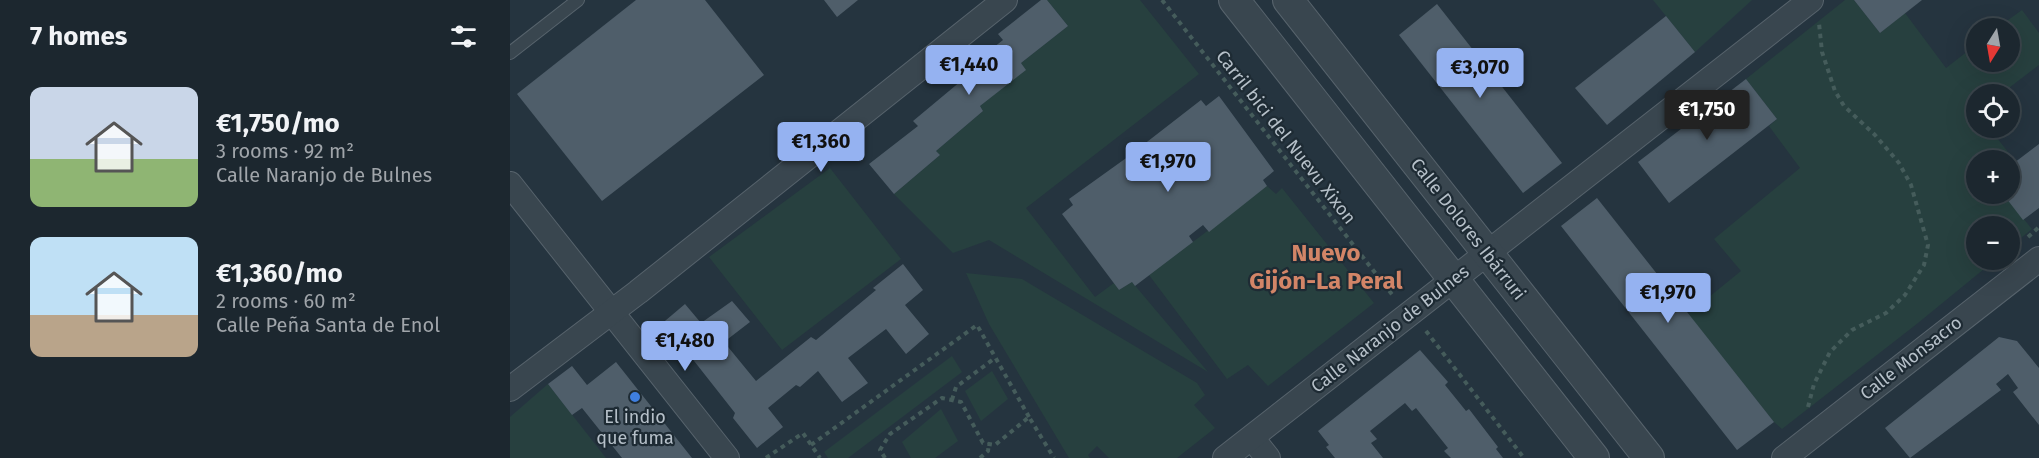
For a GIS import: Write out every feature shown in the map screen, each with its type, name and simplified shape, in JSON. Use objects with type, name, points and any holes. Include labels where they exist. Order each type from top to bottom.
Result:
[{"type":"street","points":[[510,388],[1005,0]]},
{"type":"street","points":[[1234,0],[1594,458]]},
{"type":"street","name":"Calle Dolores Ibárruri","points":[[1288,0],[1648,458]]},
{"type":"street","name":"Calle Naranjo de Bulnes","points":[[1225,458],[1487,253],[1814,10]]},
{"type":"street","points":[[510,184],[727,458]]},
{"type":"street","name":"Calle Monsacro","points":[[1784,458],[2039,259]]},
{"type":"street","points":[[1252,438],[1268,458]]},
{"type":"lane","points":[[510,53],[578,0]]},
{"type":"path","name":"Carril bici del Nuevu Xixon","points":[[1162,0],[1393,295],[1434,341],[1524,458]]},
{"type":"path","points":[[1811,413],[1808,409],[1814,384],[1830,351],[1852,330],[1886,313],[1905,295],[1924,265],[1929,245],[1911,185],[1899,163],[1875,135],[1844,106],[1834,92],[1822,52],[1820,24],[1814,10]]},
{"type":"path","points":[[811,445],[977,325],[1054,458]]},
{"type":"path","points":[[952,400],[956,387],[995,358]]},
{"type":"path","points":[[885,458],[880,450],[890,434],[942,398],[961,402],[983,443],[995,445],[1029,417]]},
{"type":"path","points":[[766,458],[803,433],[820,458]]},
{"type":"path","points":[[980,458],[987,456],[989,444]]},
{"type":"green space","points":[[1047,0],[1140,0],[1199,74],[1026,208],[1095,297],[1114,283],[1119,290],[1132,282],[1208,372],[989,240],[953,253],[894,194],[940,155],[936,151],[983,111],[980,106],[1025,70],[1021,63],[1068,26]]},
{"type":"green space","points":[[1653,0],[1752,0],[1695,52]]},
{"type":"green space","points":[[1845,0],[1854,0],[1880,33],[1905,13],[1946,68],[1966,53],[1966,72],[2020,72],[2020,18],[2011,18],[2022,10],[2039,33],[2039,65],[2014,84],[1966,84],[1966,138],[1997,138],[2006,150],[1966,150],[1966,204],[2011,204],[2032,229],[2020,239],[2020,216],[1966,216],[1966,270],[1983,270],[1782,429],[1688,314],[1741,271],[1714,239],[1800,168],[1769,126],[1777,119],[1746,79]]},
{"type":"green space","points":[[830,168],[901,259],[782,350],[709,257]]},
{"type":"green space","points":[[1267,186],[1276,194],[1282,188],[1374,303],[1268,386],[1248,365],[1227,379],[1149,275]]},
{"type":"green space","points":[[966,273],[1022,279],[1197,383],[1205,395],[1194,405],[1215,428],[1177,458],[1109,458],[1097,446],[1088,455],[1090,458],[1069,458],[989,324]]},
{"type":"green space","points":[[952,356],[962,372],[848,458],[828,458],[824,452]]},
{"type":"green space","points":[[992,371],[1008,399],[981,421],[965,391]]},
{"type":"green space","points":[[548,384],[606,458],[510,458],[510,417]]},
{"type":"green space","points":[[941,409],[958,441],[935,458],[911,458],[902,442]]},
{"type":"building","points":[[636,0],[705,0],[764,75],[602,201],[517,94]]},
{"type":"building","points":[[824,0],[858,0],[837,17]]},
{"type":"building","points":[[1041,0],[1047,0],[1068,26],[1021,63],[1026,70],[980,106],[983,111],[936,151],[940,155],[894,194],[869,164],[918,126],[913,121],[961,81],[957,76],[1003,40],[998,34]]},
{"type":"building","points":[[1854,0],[1922,0],[1880,33]]},
{"type":"building","points":[[1437,4],[1562,163],[1523,193],[1399,35]]},
{"type":"building","points":[[1666,16],[1695,52],[1607,125],[1575,88]]},
{"type":"building","points":[[1746,79],[1777,119],[1669,203],[1638,162]]},
{"type":"building","points":[[1219,96],[1274,171],[1263,180],[1267,186],[1209,232],[1203,225],[1189,236],[1193,242],[1135,286],[1132,282],[1119,290],[1062,214],[1073,205],[1069,199],[1129,156],[1135,160],[1147,150],[1143,145],[1201,100],[1206,106]]},
{"type":"building","points":[[2039,144],[2039,208],[2023,220],[2011,204],[2020,204],[2020,158]]},
{"type":"building","points":[[1597,198],[1774,422],[1737,450],[1561,226]]},
{"type":"building","points":[[903,264],[923,290],[905,305],[929,334],[906,354],[886,329],[848,358],[868,383],[842,402],[818,371],[800,387],[796,385],[768,408],[783,427],[757,448],[733,418],[735,413],[687,352],[683,356],[659,326],[685,304],[701,323],[732,301],[750,322],[724,342],[756,381],[811,337],[816,340],[876,290],[873,288]]},
{"type":"building","points":[[1999,337],[2017,341],[2039,368],[2039,425],[2013,392],[2018,388],[2008,374],[1996,384],[2001,390],[1910,458],[1885,428]]},
{"type":"building","points":[[1420,350],[1448,382],[1445,385],[1466,411],[1469,409],[1498,447],[1496,449],[1503,458],[1451,458],[1444,451],[1448,448],[1416,408],[1412,411],[1405,403],[1370,431],[1377,439],[1371,443],[1383,458],[1335,458],[1326,447],[1329,445],[1318,431]]},
{"type":"building","points":[[616,362],[692,458],[622,458],[582,408],[572,415],[548,384],[572,366],[587,385]]},
{"type":"place","name":"El indio que fuma","points":[[635,397]]},
{"type":"district","name":"Nuevo Gijón-La Peral","points":[[1326,267]]}]
